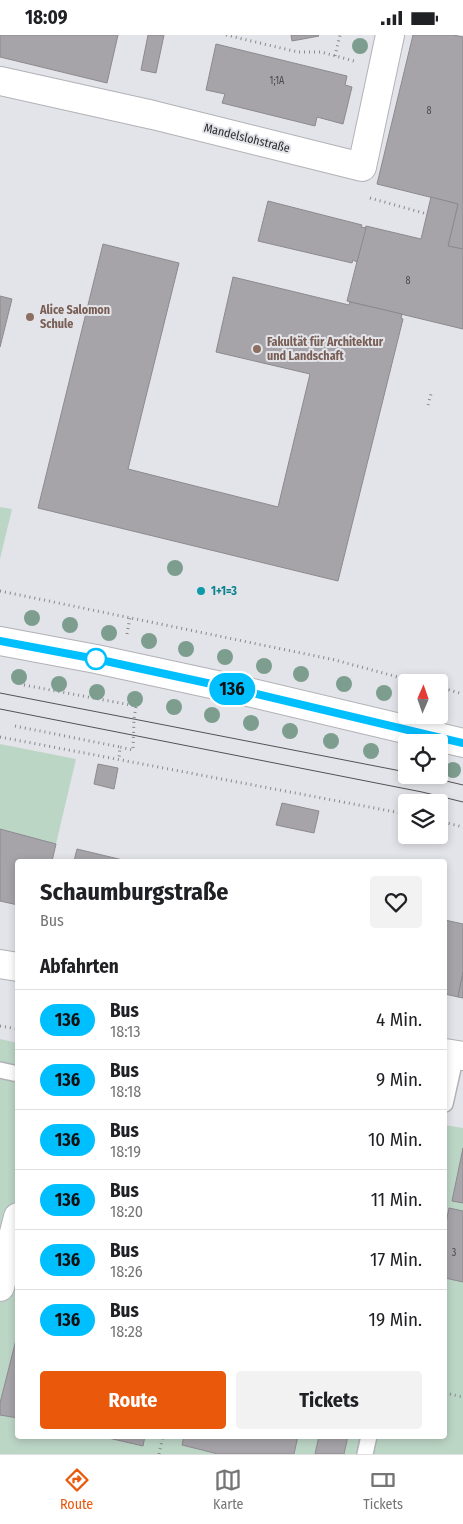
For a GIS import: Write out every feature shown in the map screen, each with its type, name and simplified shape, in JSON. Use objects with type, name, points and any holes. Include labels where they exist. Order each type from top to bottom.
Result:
[{"type":"street","name":"Mandelslohstraße","points":[[0,81],[362,167],[390,35]]},
{"type":"street","points":[[0,641],[96,659],[244,691],[463,743]]},
{"type":"street","points":[[0,964],[15,966]]},
{"type":"street","points":[[0,1287],[15,1229]]},
{"type":"lane","points":[[447,1094],[455,1055]]},
{"type":"lane","points":[[0,1070],[15,1073]]},
{"type":"lane","points":[[365,1454],[368,1439]]},
{"type":"path","points":[[226,35],[298,52],[321,52],[335,56],[340,35]]},
{"type":"path","points":[[428,405],[432,394]]},
{"type":"path","points":[[0,591],[335,660],[398,677]]},
{"type":"path","points":[[15,726],[133,750],[136,706],[24,685]]},
{"type":"path","points":[[448,690],[463,694]]},
{"type":"path","points":[[0,737],[119,758],[398,812]]},
{"type":"path","points":[[119,758],[120,747]]},
{"type":"path","points":[[448,823],[463,827]]},
{"type":"path","points":[[0,1026],[15,1028]]},
{"type":"path","points":[[447,1393],[463,1397]]},
{"type":"path","points":[[159,1454],[162,1439]]},
{"type":"green space","points":[[0,507],[12,509],[0,559]]},
{"type":"green space","points":[[0,744],[76,759],[56,844],[0,829]]},
{"type":"green space","points":[[0,1039],[15,1042],[15,1439],[447,1439],[447,1125],[463,1128],[463,1454],[0,1454]]},
{"type":"building","points":[[0,35],[118,35],[107,83],[0,57]]},
{"type":"building","points":[[148,35],[164,35],[156,73],[141,70]]},
{"type":"building","points":[[291,35],[318,35],[319,36],[292,41]]},
{"type":"building","points":[[413,35],[453,35],[463,37],[463,249],[448,246],[458,204],[377,184]]},
{"type":"building","points":[[216,44],[347,76],[345,85],[352,87],[343,124],[317,117],[315,126],[222,103],[225,94],[206,90]]},
{"type":"building","points":[[431,197],[458,204],[448,246],[463,249],[463,329],[347,301],[366,226],[421,239]]},
{"type":"building","points":[[268,201],[362,225],[361,227],[366,228],[357,262],[353,260],[352,263],[258,241]]},
{"type":"building","points":[[103,244],[179,263],[128,469],[278,507],[310,374],[216,352],[233,277],[349,305],[350,302],[402,314],[401,318],[403,319],[338,581],[38,508]]},
{"type":"building","points":[[0,296],[12,299],[0,347]]},
{"type":"building","points":[[98,764],[118,768],[114,789],[94,784]]},
{"type":"building","points":[[282,803],[319,811],[314,833],[276,825]]},
{"type":"building","points":[[0,829],[56,844],[52,859],[15,859],[15,904],[0,901]]},
{"type":"building","points":[[77,849],[119,859],[74,859]]},
{"type":"building","points":[[447,920],[463,924],[463,972],[458,997],[447,994]]},
{"type":"building","points":[[463,972],[463,998],[458,997]]},
{"type":"building","points":[[463,1148],[463,1203],[452,1201]]},
{"type":"building","points":[[449,1208],[463,1211],[463,1282],[447,1278],[447,1218]]},
{"type":"building","points":[[15,1344],[15,1418],[0,1415],[0,1403]]},
{"type":"building","points":[[113,1439],[144,1439],[143,1446]]},
{"type":"building","points":[[183,1439],[297,1439],[294,1454],[218,1454],[182,1445]]},
{"type":"building","points":[[318,1439],[347,1439],[344,1454],[315,1454]]},
{"type":"tram line","points":[[0,693],[398,770]]},
{"type":"tram line","points":[[0,709],[422,792],[463,802]]},
{"type":"tram line","points":[[448,781],[463,785]]},
{"type":"bus line","name":"136","points":[[0,641],[96,659],[244,691],[463,743]]},
{"type":"place","name":"Alice Salomon Schule","points":[[30,317]]},
{"type":"place","name":"Fakultät für Architektur und Landschaft","points":[[257,349]]},
{"type":"place","name":"1+1=3","points":[[201,591]]}]
